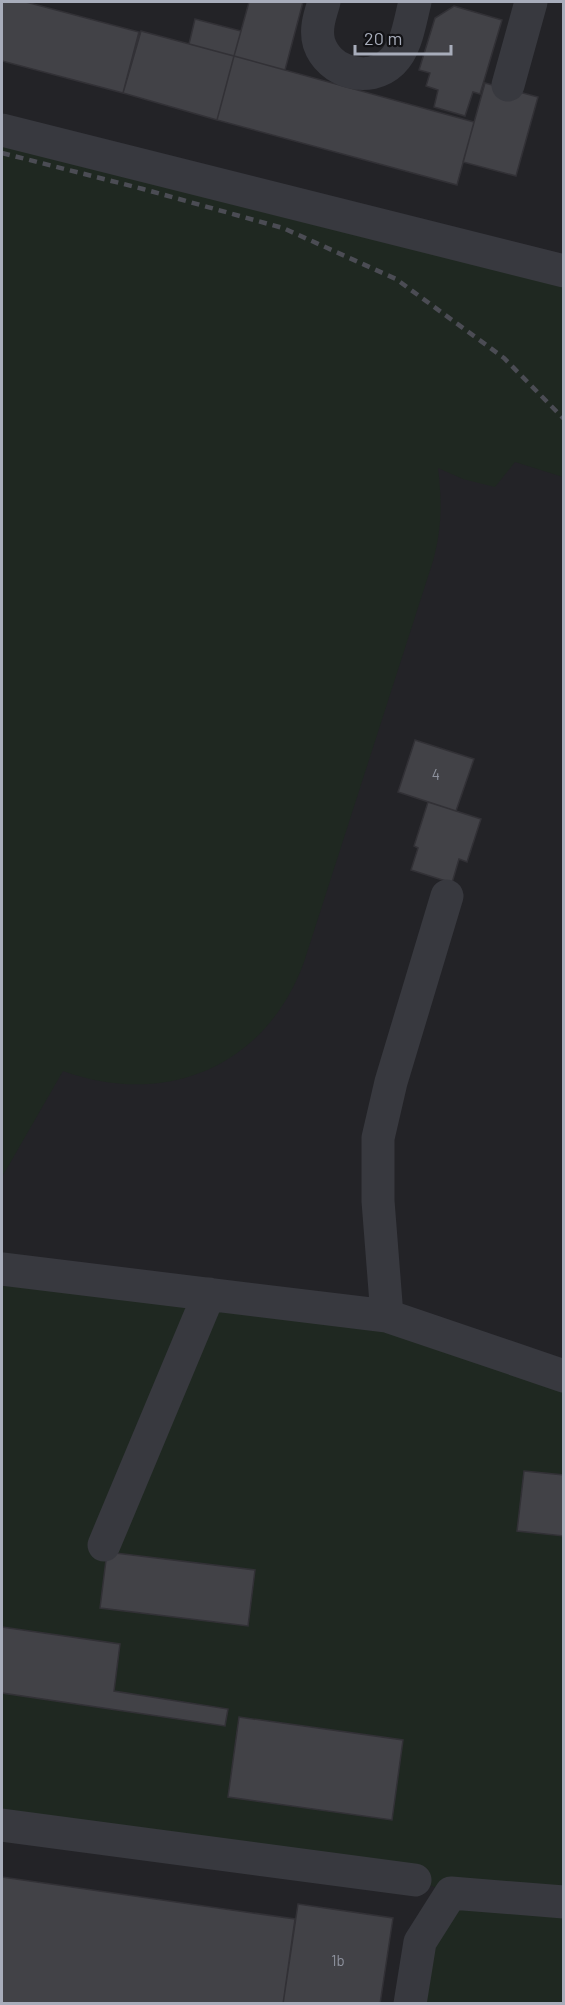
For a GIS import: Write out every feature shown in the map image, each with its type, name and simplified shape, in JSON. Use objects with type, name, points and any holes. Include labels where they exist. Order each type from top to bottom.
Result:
[{"type":"street","points":[[324,2],[317,27],[319,42],[326,56],[336,66],[350,73],[365,74],[380,70],[392,62],[401,50],[415,2]]},
{"type":"street","points":[[508,85],[531,2]]},
{"type":"street","points":[[2,130],[564,271]]},
{"type":"street","points":[[387,1316],[378,1201],[378,1138],[391,1082],[447,896]]},
{"type":"street","points":[[2,1269],[387,1316],[564,1376]]},
{"type":"street","points":[[104,1545],[209,1294]]},
{"type":"street","points":[[2,1825],[415,1880]]},
{"type":"street","points":[[410,2004],[420,1942],[452,1893],[564,1902]]},
{"type":"shaded area","points":[[2,2],[563,2],[563,2003],[2,2003]]},
{"type":"shaded area","points":[[2,130],[564,271],[563,477],[515,462],[495,487],[463,479],[438,468],[440,514],[433,561],[304,962],[287,998],[265,1029],[238,1052],[207,1070],[174,1080],[138,1084],[101,1081],[63,1071],[2,1177]]},
{"type":"shaded area","points":[[2,1259],[387,1316],[563,1376],[563,2003],[410,2003],[451,1893],[415,1880],[2,1825]]},
{"type":"building","points":[[2,2],[26,2],[139,32],[123,93],[2,61]]},
{"type":"building","points":[[249,2],[303,2],[285,70],[234,56]]},
{"type":"building","points":[[454,6],[502,20],[480,94],[473,92],[465,116],[434,107],[438,90],[426,86],[430,73],[419,70],[435,18]]},
{"type":"building","points":[[195,19],[241,31],[234,56],[189,44]]},
{"type":"building","points":[[141,31],[234,56],[217,120],[123,93]]},
{"type":"building","points":[[234,56],[474,122],[457,185],[217,120]]},
{"type":"building","points":[[485,83],[538,97],[516,176],[463,162]]},
{"type":"building","points":[[415,740],[474,759],[456,811],[398,792]]},
{"type":"building","points":[[428,802],[481,819],[467,862],[459,859],[452,883],[411,870],[418,848],[414,846]]},
{"type":"building","points":[[524,1471],[564,1475],[564,1536],[517,1531]]},
{"type":"building","points":[[107,1552],[255,1570],[248,1626],[100,1608]]},
{"type":"building","points":[[2,1627],[120,1644],[114,1691],[228,1709],[225,1726],[2,1693]]},
{"type":"building","points":[[239,1717],[403,1740],[392,1820],[228,1797]]},
{"type":"building","points":[[2,1877],[295,1919],[283,2004],[2,2004]]},
{"type":"building","points":[[298,1904],[393,1918],[380,2004],[283,2004]]},
{"type":"railway","points":[[2,153],[283,228],[396,279],[504,358],[564,419]]}]
